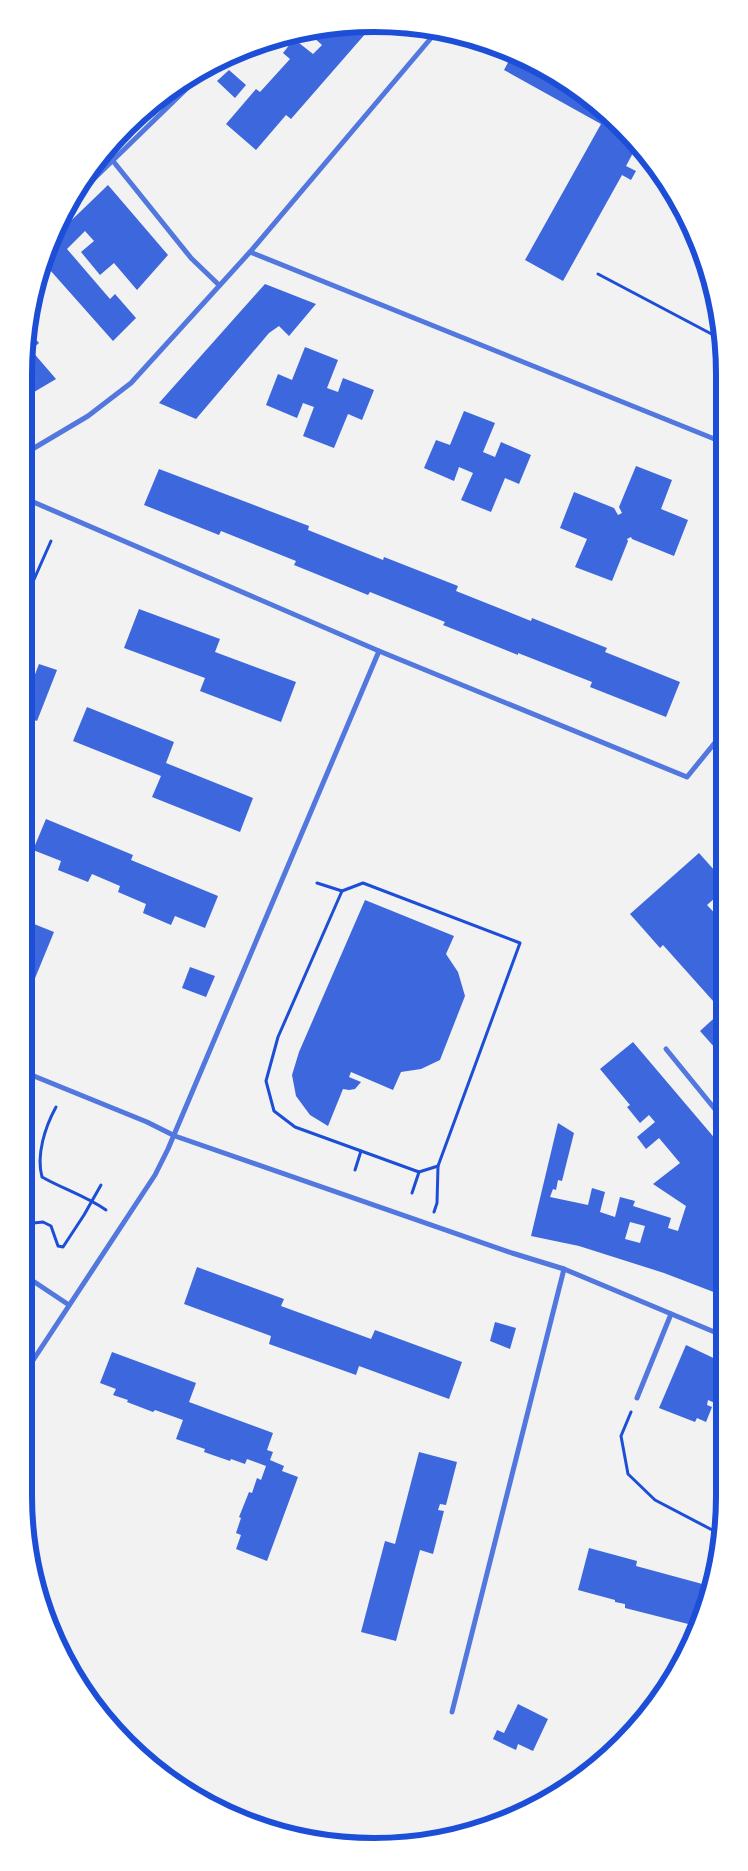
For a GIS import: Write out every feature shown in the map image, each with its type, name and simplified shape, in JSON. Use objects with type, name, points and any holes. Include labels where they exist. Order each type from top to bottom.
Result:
[{"type":"street","points":[[32,449],[88,416],[131,382],[250,252],[432,37]]},
{"type":"street","points":[[92,181],[188,87]]},
{"type":"street","points":[[113,161],[192,258],[219,285]]},
{"type":"street","points":[[250,252],[716,440]]},
{"type":"street","points":[[32,501],[379,651],[687,777],[716,741]]},
{"type":"street","points":[[32,1362],[155,1175],[175,1136],[379,651]]},
{"type":"street","points":[[666,1049],[716,1110]]},
{"type":"street","points":[[32,1075],[147,1122],[175,1136],[564,1269],[716,1333]]},
{"type":"street","points":[[452,1712],[564,1269]]},
{"type":"street","points":[[32,1280],[69,1305]]},
{"type":"street","points":[[637,1398],[671,1314]]},
{"type":"path","points":[[598,274],[714,335]]},
{"type":"path","points":[[32,584],[51,541]]},
{"type":"path","points":[[317,883],[342,891],[363,883],[520,943],[438,1166],[437,1203],[428,1224]]},
{"type":"path","points":[[342,891],[278,1037],[266,1081],[274,1111],[295,1127],[419,1172],[438,1166]]},
{"type":"path","points":[[56,1107],[40,1154],[39,1166],[42,1177],[93,1200],[106,1210]]},
{"type":"path","points":[[355,1170],[361,1150]]},
{"type":"path","points":[[412,1193],[419,1172]]},
{"type":"path","points":[[32,1223],[43,1222],[51,1226],[58,1246],[63,1247],[101,1185]]},
{"type":"path","points":[[637,1398],[620,1436],[628,1474],[655,1500],[714,1531]]},
{"type":"building","points":[[367,32],[291,119],[286,115],[256,150],[226,124],[256,89],[260,92],[290,59],[283,53],[291,43],[297,41],[313,54],[322,45],[314,38]]},
{"type":"building","points":[[509,60],[564,90],[599,117],[635,154],[633,153],[626,166],[636,171],[631,180],[622,175],[563,281],[525,260],[601,124],[504,70]]},
{"type":"building","points":[[229,70],[246,85],[235,98],[217,81]]},
{"type":"building","points":[[108,185],[168,255],[137,290],[114,263],[100,275],[81,252],[94,241],[85,231],[67,249],[110,299],[115,294],[136,318],[113,341],[49,269],[58,243],[67,224]]},
{"type":"building","points":[[265,284],[316,304],[289,336],[279,326],[269,333],[196,419],[159,403]]},
{"type":"building","points":[[34,338],[39,343],[33,348]]},
{"type":"building","points":[[305,347],[338,360],[327,388],[338,392],[343,378],[374,390],[362,420],[348,414],[334,448],[303,436],[314,407],[303,403],[297,418],[266,405],[278,374],[292,380]]},
{"type":"building","points":[[33,352],[56,379],[32,393]]},
{"type":"building","points":[[464,411],[495,423],[483,452],[495,457],[501,442],[531,455],[519,484],[505,478],[491,512],[461,500],[473,473],[459,467],[454,481],[424,468],[436,440],[450,445]]},
{"type":"building","points":[[636,466],[672,480],[661,509],[688,520],[674,556],[631,537],[627,539],[628,541],[612,581],[575,567],[587,539],[560,528],[574,492],[614,508],[618,515],[622,513],[619,507]]},
{"type":"building","points":[[159,469],[309,526],[308,530],[383,560],[384,557],[458,586],[456,591],[531,621],[532,618],[607,648],[605,652],[680,682],[666,717],[590,687],[592,682],[443,625],[445,622],[370,592],[368,595],[294,565],[296,561],[221,531],[219,535],[144,505]]},
{"type":"building","points":[[139,609],[220,639],[215,652],[296,682],[281,722],[200,691],[205,678],[124,648]]},
{"type":"building","points":[[39,664],[57,670],[37,721],[32,719],[32,682]]},
{"type":"building","points":[[87,707],[174,742],[166,763],[253,798],[240,832],[152,797],[161,776],[73,741]]},
{"type":"building","points":[[46,819],[133,855],[131,860],[218,896],[205,928],[175,916],[171,925],[143,913],[146,904],[118,892],[120,886],[92,874],[88,882],[58,870],[61,861],[33,850]]},
{"type":"building","points":[[699,853],[716,872],[716,897],[707,905],[716,915],[716,1004],[663,945],[660,948],[630,914]]},
{"type":"building","points":[[365,900],[454,936],[446,954],[458,972],[465,996],[440,1060],[421,1069],[401,1072],[393,1090],[351,1072],[349,1077],[361,1082],[355,1089],[343,1089],[328,1126],[310,1115],[296,1096],[292,1075],[299,1052]]},
{"type":"building","points":[[32,923],[54,932],[32,986]]},
{"type":"building","points":[[190,967],[215,976],[206,997],[182,988]]},
{"type":"building","points":[[716,1016],[716,1049],[700,1031]]},
{"type":"building","points":[[633,1042],[716,1140],[716,1293],[664,1273],[579,1246],[531,1236],[558,1123],[574,1133],[562,1181],[558,1180],[556,1190],[553,1189],[550,1197],[588,1205],[592,1188],[605,1192],[600,1212],[615,1217],[620,1197],[635,1201],[633,1206],[671,1218],[668,1228],[678,1231],[686,1206],[653,1184],[680,1163],[659,1138],[646,1149],[637,1137],[655,1122],[649,1115],[640,1123],[627,1107],[630,1105],[600,1069]],"holes":[[[630,1222],[645,1226],[640,1243],[625,1239]]]},
{"type":"building","points":[[197,1267],[284,1299],[281,1306],[371,1339],[375,1330],[462,1362],[449,1399],[359,1366],[356,1375],[269,1344],[271,1336],[184,1304]]},
{"type":"building","points":[[495,1322],[516,1328],[510,1349],[490,1341]]},
{"type":"building","points":[[686,1345],[716,1359],[716,1404],[708,1400],[707,1405],[712,1407],[706,1422],[697,1418],[695,1422],[659,1408]]},
{"type":"building","points":[[112,1352],[196,1383],[189,1402],[273,1433],[267,1450],[273,1452],[270,1460],[284,1466],[282,1471],[298,1477],[267,1561],[236,1549],[241,1535],[236,1533],[241,1518],[239,1517],[249,1492],[252,1493],[257,1478],[261,1480],[266,1466],[247,1459],[245,1464],[231,1459],[230,1461],[204,1452],[205,1449],[176,1439],[183,1420],[155,1410],[153,1412],[113,1395],[116,1389],[100,1383]]},
{"type":"building","points":[[419,1452],[457,1462],[446,1505],[440,1504],[438,1510],[444,1511],[433,1554],[420,1550],[396,1641],[361,1632],[385,1541],[395,1544]]},
{"type":"building","points":[[589,1548],[637,1561],[636,1566],[704,1584],[691,1625],[625,1608],[625,1604],[615,1602],[615,1600],[578,1590]]},
{"type":"building","points":[[518,1704],[548,1719],[533,1751],[518,1744],[516,1750],[493,1739],[497,1730],[504,1733]]}]
